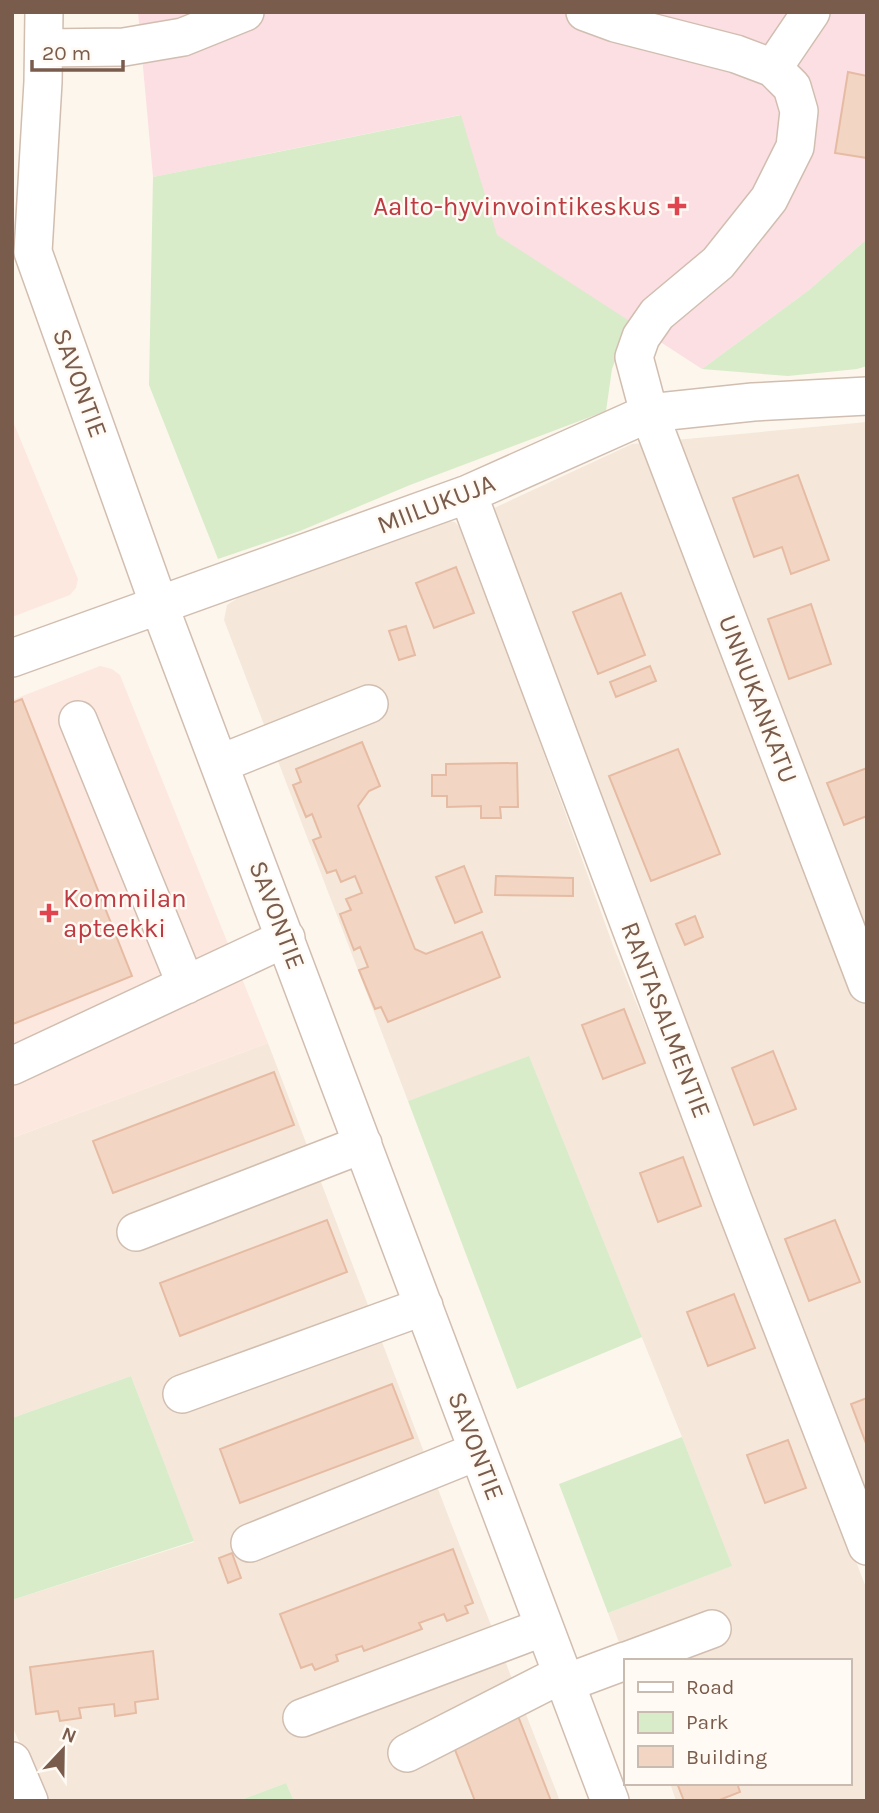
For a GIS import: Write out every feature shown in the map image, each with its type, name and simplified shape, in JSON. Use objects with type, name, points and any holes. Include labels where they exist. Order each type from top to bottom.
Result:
[{"type":"street","points":[[44,30],[124,47],[183,37],[245,12]]},
{"type":"street","points":[[588,13],[615,23],[736,54],[773,68],[811,12]]},
{"type":"street","name":"SAVONTIE","points":[[44,30],[33,252],[159,605],[610,1801]]},
{"type":"street","name":"UNNUKANKATU","points":[[773,68],[792,87],[799,111],[795,147],[769,199],[718,263],[657,314],[640,337],[634,357],[649,413],[867,984]]},
{"type":"street","name":"MIILUKUJA","points":[[12,657],[468,494],[649,413],[753,402],[867,396]]},
{"type":"street","name":"RANTASALMENTIE","points":[[468,494],[733,1200],[867,1546]]},
{"type":"street","points":[[219,764],[369,704]]},
{"type":"street","points":[[78,720],[186,985]]},
{"type":"street","points":[[12,1066],[286,938]]},
{"type":"street","points":[[136,1232],[363,1144]]},
{"type":"street","points":[[182,1394],[424,1306]]},
{"type":"street","points":[[250,1543],[478,1451]]},
{"type":"street","points":[[302,1718],[544,1627]]},
{"type":"street","points":[[631,1659],[712,1629]]},
{"type":"street","points":[[407,1753],[564,1679],[624,1662]]},
{"type":"street","points":[[12,1761],[29,1801]]},
{"type":"shaded area","name":"Aalto-hyvinvointikeskus","points":[[138,12],[867,12],[867,239],[809,290],[702,369],[496,235],[460,115],[153,177]]},
{"type":"shaded area","points":[[12,419],[78,579],[76,588],[70,595],[12,617]]},
{"type":"shaded area","points":[[867,422],[867,1498],[492,509],[632,444]]},
{"type":"shaded area","points":[[443,520],[455,522],[464,532],[614,948],[742,1263],[867,1590],[867,1801],[676,1801],[671,1785],[851,1785],[851,1659],[625,1659],[608,1613],[731,1566],[529,1057],[408,1101],[224,620],[227,605],[238,598]]},
{"type":"shaded area","points":[[100,666],[112,669],[120,675],[268,1043],[12,1138],[12,700]]},
{"type":"shaded area","points":[[268,1043],[560,1801],[294,1801],[286,1783],[238,1801],[46,1801],[12,1726],[12,1600],[194,1542],[131,1376],[12,1418],[12,1138]]},
{"type":"green space","points":[[461,115],[497,235],[634,324],[623,339],[612,369],[606,411],[410,485],[300,531],[218,559],[149,385],[153,177]]},
{"type":"green space","points":[[867,239],[867,366],[788,376],[702,369],[809,290]]},
{"type":"green space","points":[[529,1056],[642,1337],[517,1389],[408,1101]]},
{"type":"green space","points":[[131,1376],[194,1541],[12,1600],[12,1418]]},
{"type":"green space","points":[[682,1437],[732,1566],[608,1613],[559,1484]]},
{"type":"green space","points":[[286,1783],[294,1801],[238,1801]]},
{"type":"building","points":[[848,72],[867,76],[867,158],[835,153]]},
{"type":"building","points":[[798,475],[829,560],[791,574],[782,547],[754,557],[733,498]]},
{"type":"building","points":[[456,567],[474,613],[434,628],[416,583]]},
{"type":"building","points":[[621,593],[645,655],[598,674],[573,612]]},
{"type":"building","points":[[811,604],[831,664],[789,679],[768,619]]},
{"type":"building","points":[[406,626],[415,655],[399,660],[389,631]]},
{"type":"building","points":[[650,666],[656,681],[616,697],[610,682]]},
{"type":"building","points":[[22,699],[132,976],[13,1024],[12,703]]},
{"type":"building","points":[[362,742],[380,786],[369,791],[358,806],[415,949],[426,954],[482,932],[500,977],[388,1022],[381,1007],[375,1009],[359,970],[368,967],[360,947],[354,950],[340,914],[351,910],[346,899],[362,893],[355,876],[341,882],[336,870],[327,873],[313,840],[321,837],[312,814],[306,817],[293,785],[301,782],[296,769]]},
{"type":"building","points":[[678,749],[720,854],[651,881],[609,776]]},
{"type":"building","points":[[517,763],[518,807],[500,807],[501,818],[481,818],[481,806],[447,807],[447,796],[432,796],[432,775],[446,775],[446,764]]},
{"type":"building","points":[[867,768],[867,816],[844,825],[827,783]]},
{"type":"building","points":[[464,866],[482,912],[455,923],[436,877]]},
{"type":"building","points":[[496,876],[573,878],[573,896],[495,895]]},
{"type":"building","points":[[695,916],[703,937],[685,945],[676,924]]},
{"type":"building","points":[[624,1009],[645,1063],[603,1079],[582,1025]]},
{"type":"building","points":[[773,1051],[796,1109],[754,1125],[732,1068]]},
{"type":"building","points":[[274,1072],[294,1125],[113,1193],[93,1141]]},
{"type":"building","points":[[683,1157],[701,1206],[658,1222],[640,1173]]},
{"type":"building","points":[[327,1220],[347,1272],[180,1336],[160,1283]]},
{"type":"building","points":[[835,1220],[860,1282],[809,1301],[785,1239]]},
{"type":"building","points":[[734,1294],[755,1348],[708,1366],[687,1312]]},
{"type":"building","points":[[392,1384],[413,1438],[240,1503],[220,1449]]},
{"type":"building","points":[[867,1398],[867,1446],[851,1404]]},
{"type":"building","points":[[788,1440],[806,1488],[765,1503],[747,1455]]},
{"type":"building","points":[[453,1549],[473,1603],[465,1606],[468,1613],[447,1621],[444,1614],[419,1623],[422,1629],[364,1651],[362,1646],[336,1655],[338,1661],[315,1670],[312,1664],[301,1668],[280,1614]]},
{"type":"building","points":[[232,1553],[241,1578],[228,1583],[219,1558]]},
{"type":"building","points":[[153,1651],[158,1699],[135,1702],[136,1713],[115,1716],[114,1704],[79,1708],[81,1718],[60,1721],[58,1711],[36,1714],[30,1667]]},
{"type":"building","points":[[518,1716],[551,1801],[475,1801],[452,1742]]},
{"type":"building","points":[[678,1785],[738,1785],[740,1792],[717,1801],[684,1801]]},
{"type":"place","name":"Aalto-hyvinvointikeskus","points":[[677,206]]},
{"type":"place","name":"Kommilan apteekki","points":[[49,913]]}]
